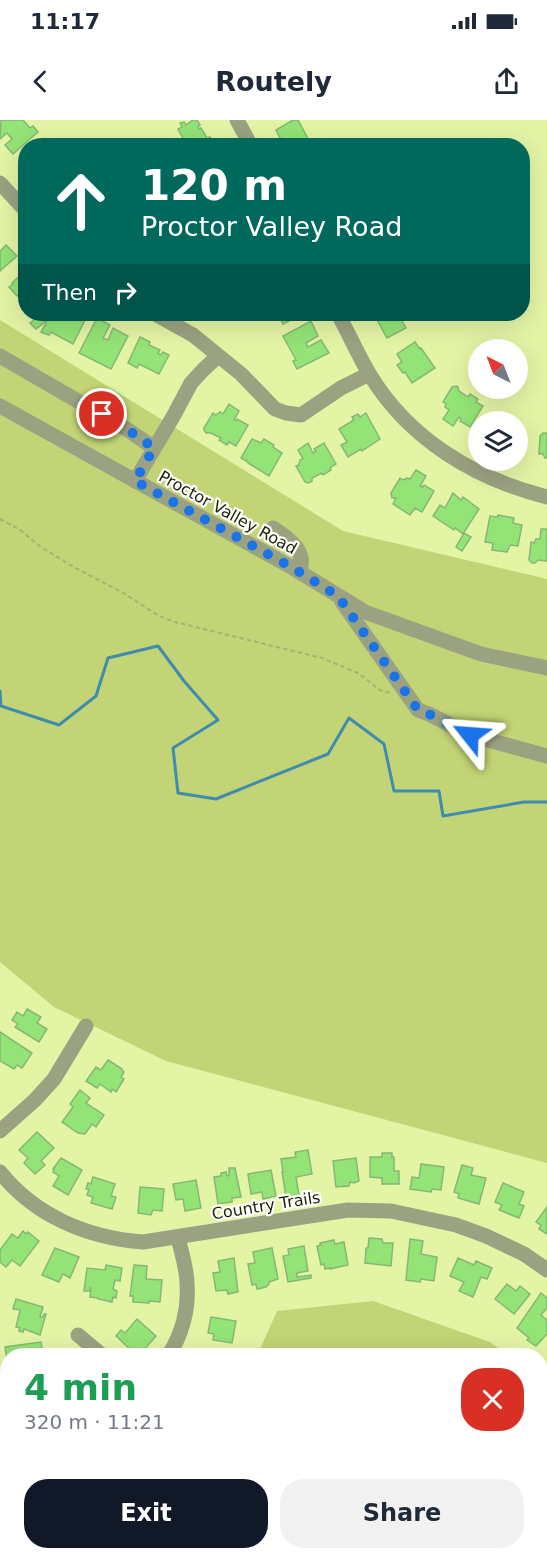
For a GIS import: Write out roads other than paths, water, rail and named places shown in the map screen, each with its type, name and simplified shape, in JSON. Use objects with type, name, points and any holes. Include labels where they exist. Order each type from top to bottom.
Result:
[{"type":"street","points":[[237,120],[247,138]]},
{"type":"street","points":[[0,183],[18,202]]},
{"type":"street","points":[[168,321],[193,335],[241,374],[275,409],[286,413],[301,415],[341,388],[369,374]]},
{"type":"street","points":[[342,321],[369,374],[390,403],[429,441],[465,466],[505,485],[547,497]]},
{"type":"street","points":[[0,356],[102,414],[154,448]]},
{"type":"street","points":[[135,481],[191,383],[218,356]]},
{"type":"street","name":"Proctor Valley Road","points":[[0,406],[299,572],[364,612],[481,654],[547,668]]},
{"type":"street","points":[[273,528],[302,555],[303,565],[299,572]]},
{"type":"street","points":[[338,596],[418,710],[470,735],[547,756]]},
{"type":"street","points":[[0,1131],[35,1100],[54,1079],[86,1026]]},
{"type":"street","name":"Country Trails","points":[[0,1172],[31,1202],[53,1216],[76,1228],[126,1241],[143,1242],[348,1210],[391,1211],[456,1225],[478,1233],[524,1254],[547,1270]]},
{"type":"street","points":[[173,1348],[185,1318],[187,1283],[178,1237]]},
{"type":"street","points":[[78,1335],[93,1348]]},
{"type":"waterway","points":[[0,691],[1,706],[59,725],[96,696],[108,658],[158,646],[184,681],[218,720],[173,748],[178,793],[216,799],[328,754],[349,718],[384,744],[394,791],[439,791],[443,816],[524,802],[547,802]]}]
